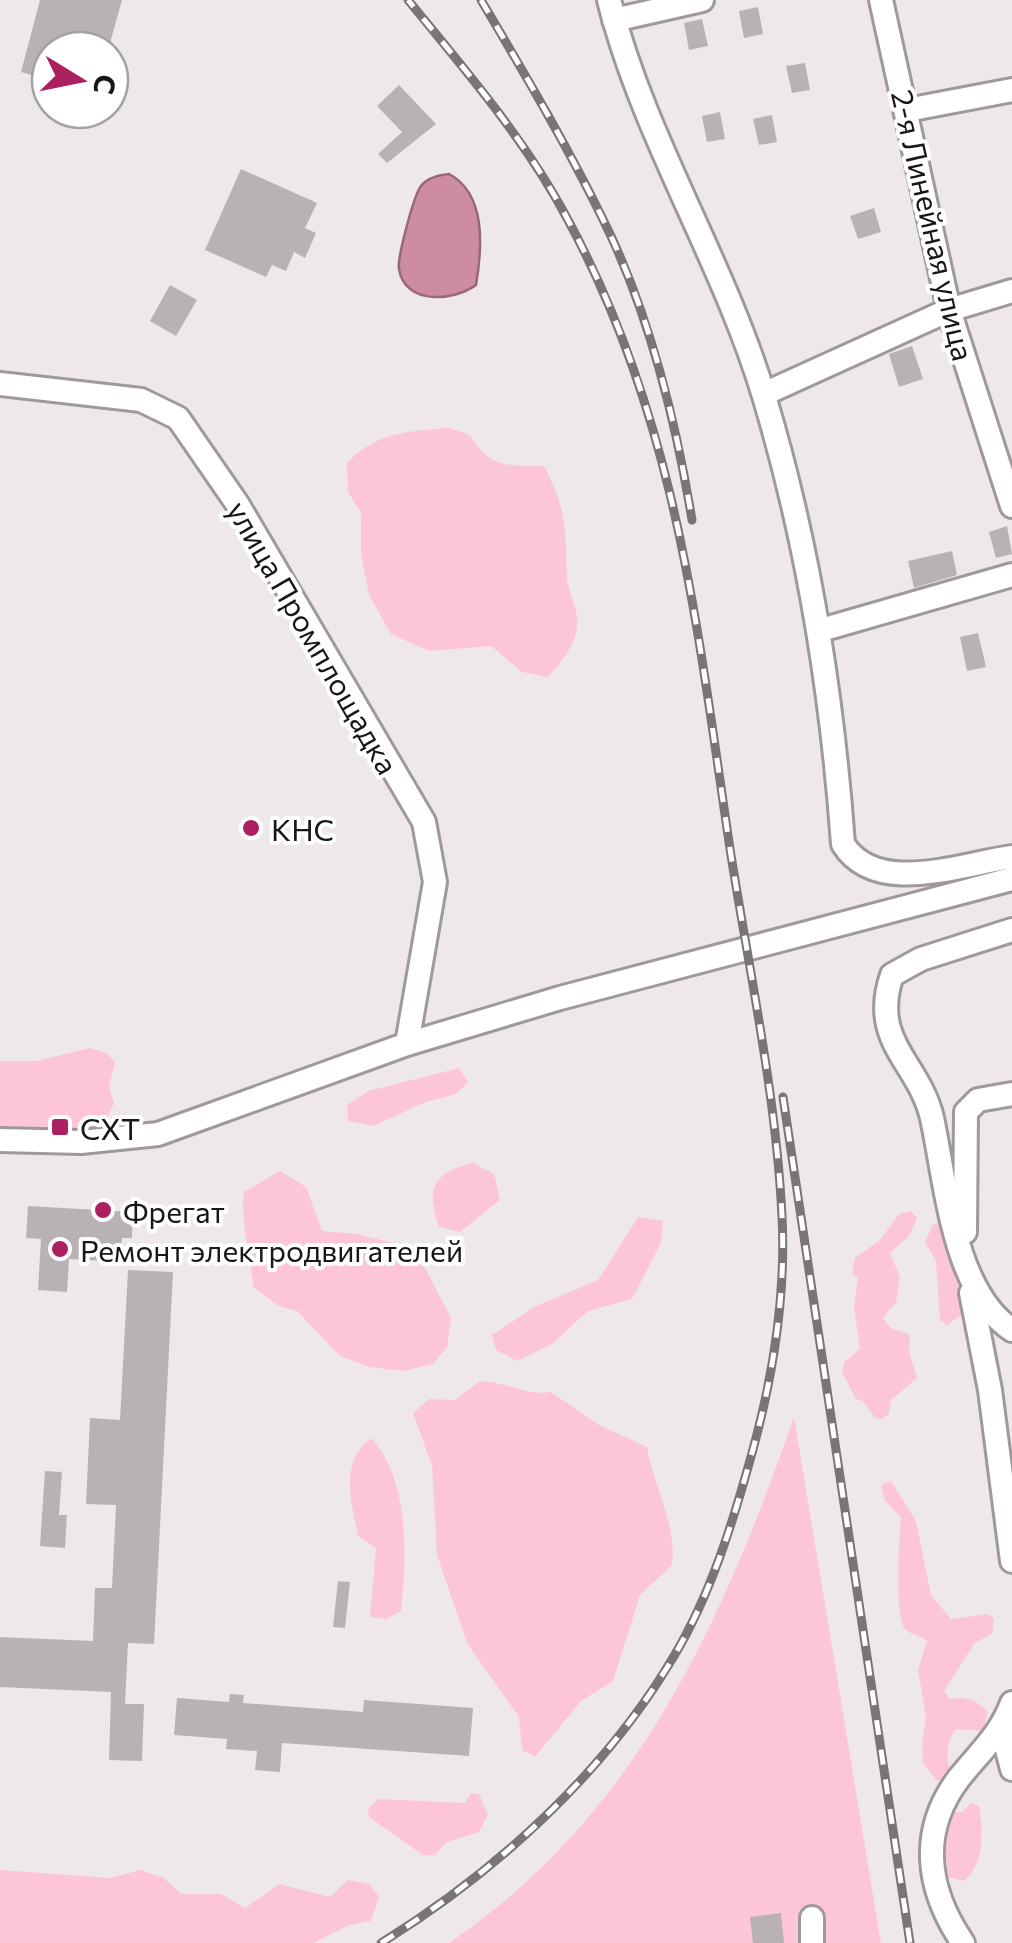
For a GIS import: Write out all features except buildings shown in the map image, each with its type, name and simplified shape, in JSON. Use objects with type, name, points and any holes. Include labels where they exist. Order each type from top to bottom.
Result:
[{"type":"street","points":[[702,0],[612,10],[642,107],[764,394],[821,630],[843,844],[866,869],[898,874],[1012,856]]},
{"type":"street","name":"2-я Линейная улица","points":[[881,0],[949,310],[1012,506]]},
{"type":"street","points":[[907,110],[1012,90]]},
{"type":"street","points":[[764,394],[940,318],[949,310],[1012,291]]},
{"type":"street","name":"улица Промплощадка","points":[[0,384],[141,400],[178,418],[238,505],[424,822],[435,882],[407,1044]]},
{"type":"street","points":[[821,630],[1012,575]]},
{"type":"street","points":[[0,1140],[80,1142],[158,1134],[407,1044],[1012,879]]},
{"type":"street","points":[[1012,930],[921,959],[892,976],[884,997],[893,1047],[931,1115],[937,1161],[966,1262],[990,1390],[1012,1561]]},
{"type":"street","points":[[1012,1094],[978,1100],[966,1112],[966,1262],[985,1308],[1012,1330]]},
{"type":"street","points":[[963,1943],[942,1912],[931,1866],[934,1824],[958,1780],[1002,1730],[1012,1703]]},
{"type":"street","points":[[1002,1730],[1012,1770]]},
{"type":"street","points":[[812,1918],[812,1943]]},
{"type":"shaded area","points":[[449,174],[461,183],[476,208],[480,239],[476,285],[444,297],[420,295],[403,281],[399,269],[403,240],[421,186]]},
{"type":"shaded area","points":[[450,428],[470,435],[485,454],[501,463],[544,466],[557,496],[564,521],[568,583],[577,625],[569,650],[548,677],[522,672],[491,646],[429,651],[391,634],[369,595],[361,553],[361,513],[348,492],[347,463],[382,439]]},
{"type":"shaded area","points":[[90,1048],[106,1053],[115,1062],[109,1087],[114,1103],[104,1124],[94,1128],[0,1127],[0,1061],[36,1061]]},
{"type":"shaded area","points":[[459,1068],[468,1082],[456,1094],[426,1102],[373,1126],[348,1121],[347,1105],[368,1091]]},
{"type":"shaded area","points":[[473,1163],[494,1174],[500,1200],[460,1232],[439,1227],[433,1202],[436,1184],[449,1171]]},
{"type":"shaded area","points":[[280,1171],[306,1187],[322,1231],[358,1234],[393,1243],[425,1268],[451,1318],[447,1347],[433,1364],[403,1371],[369,1367],[340,1356],[297,1311],[279,1306],[253,1287],[244,1192]]},
{"type":"shaded area","points":[[911,1211],[917,1218],[909,1236],[890,1253],[900,1277],[896,1302],[883,1318],[891,1328],[910,1335],[909,1352],[917,1378],[891,1400],[889,1414],[881,1419],[856,1399],[842,1372],[845,1361],[860,1349],[854,1307],[858,1279],[852,1272],[855,1258],[880,1240],[899,1214]]},
{"type":"shaded area","points":[[638,1217],[663,1221],[661,1243],[632,1299],[588,1311],[552,1344],[517,1361],[496,1350],[492,1335],[536,1306],[598,1280]]},
{"type":"shaded area","points":[[945,1220],[963,1302],[963,1314],[947,1325],[940,1320],[936,1261],[925,1242],[933,1224]]},
{"type":"shaded area","points":[[480,1381],[551,1392],[599,1425],[647,1447],[671,1535],[672,1565],[640,1595],[613,1681],[581,1701],[535,1757],[522,1750],[519,1717],[467,1643],[437,1555],[432,1466],[413,1413],[429,1399],[455,1400]]},
{"type":"shaded area","points":[[794,1417],[881,1943],[449,1943],[515,1892],[572,1836],[622,1775],[703,1640],[736,1568]]},
{"type":"shaded area","points":[[371,1438],[393,1475],[403,1520],[401,1611],[386,1619],[370,1617],[376,1548],[358,1536],[351,1496],[354,1459]]},
{"type":"shaded area","points":[[891,1481],[916,1521],[931,1595],[951,1619],[988,1614],[994,1619],[992,1634],[975,1643],[944,1691],[950,1699],[971,1700],[988,1712],[983,1731],[956,1729],[948,1751],[952,1773],[945,1781],[936,1780],[923,1763],[926,1716],[918,1670],[927,1641],[906,1630],[902,1623],[898,1577],[901,1518],[884,1499],[881,1485]]},
{"type":"shaded area","points":[[471,1793],[479,1794],[488,1815],[479,1832],[447,1842],[435,1855],[423,1855],[369,1817],[368,1809],[379,1799],[465,1803]]},
{"type":"shaded area","points":[[971,1803],[979,1806],[981,1826],[976,1865],[964,1881],[939,1875],[940,1848],[951,1812],[963,1812]]},
{"type":"shaded area","points":[[0,1870],[111,1878],[140,1870],[164,1878],[181,1894],[221,1894],[245,1908],[279,1884],[330,1897],[348,1880],[369,1884],[379,1897],[371,1921],[349,1925],[313,1943],[0,1943]]},
{"type":"railway","points":[[381,1943],[466,1885],[545,1817],[615,1740],[674,1656],[710,1583],[752,1453],[776,1336],[783,1246],[774,1124],[693,606],[678,527],[635,372],[605,296],[551,190],[473,79],[408,0]]},
{"type":"railway","points":[[481,0],[564,145],[625,268],[661,374],[692,520]]},
{"type":"railway","points":[[783,1097],[910,1943]]},
{"type":"place","name":"КНС","points":[[251,828]]},
{"type":"place","name":"СХТ","points":[[60,1127]]},
{"type":"place","name":"Фрегат","points":[[103,1210]]},
{"type":"place","name":"Ремонт электродвигателей","points":[[60,1249]]}]
